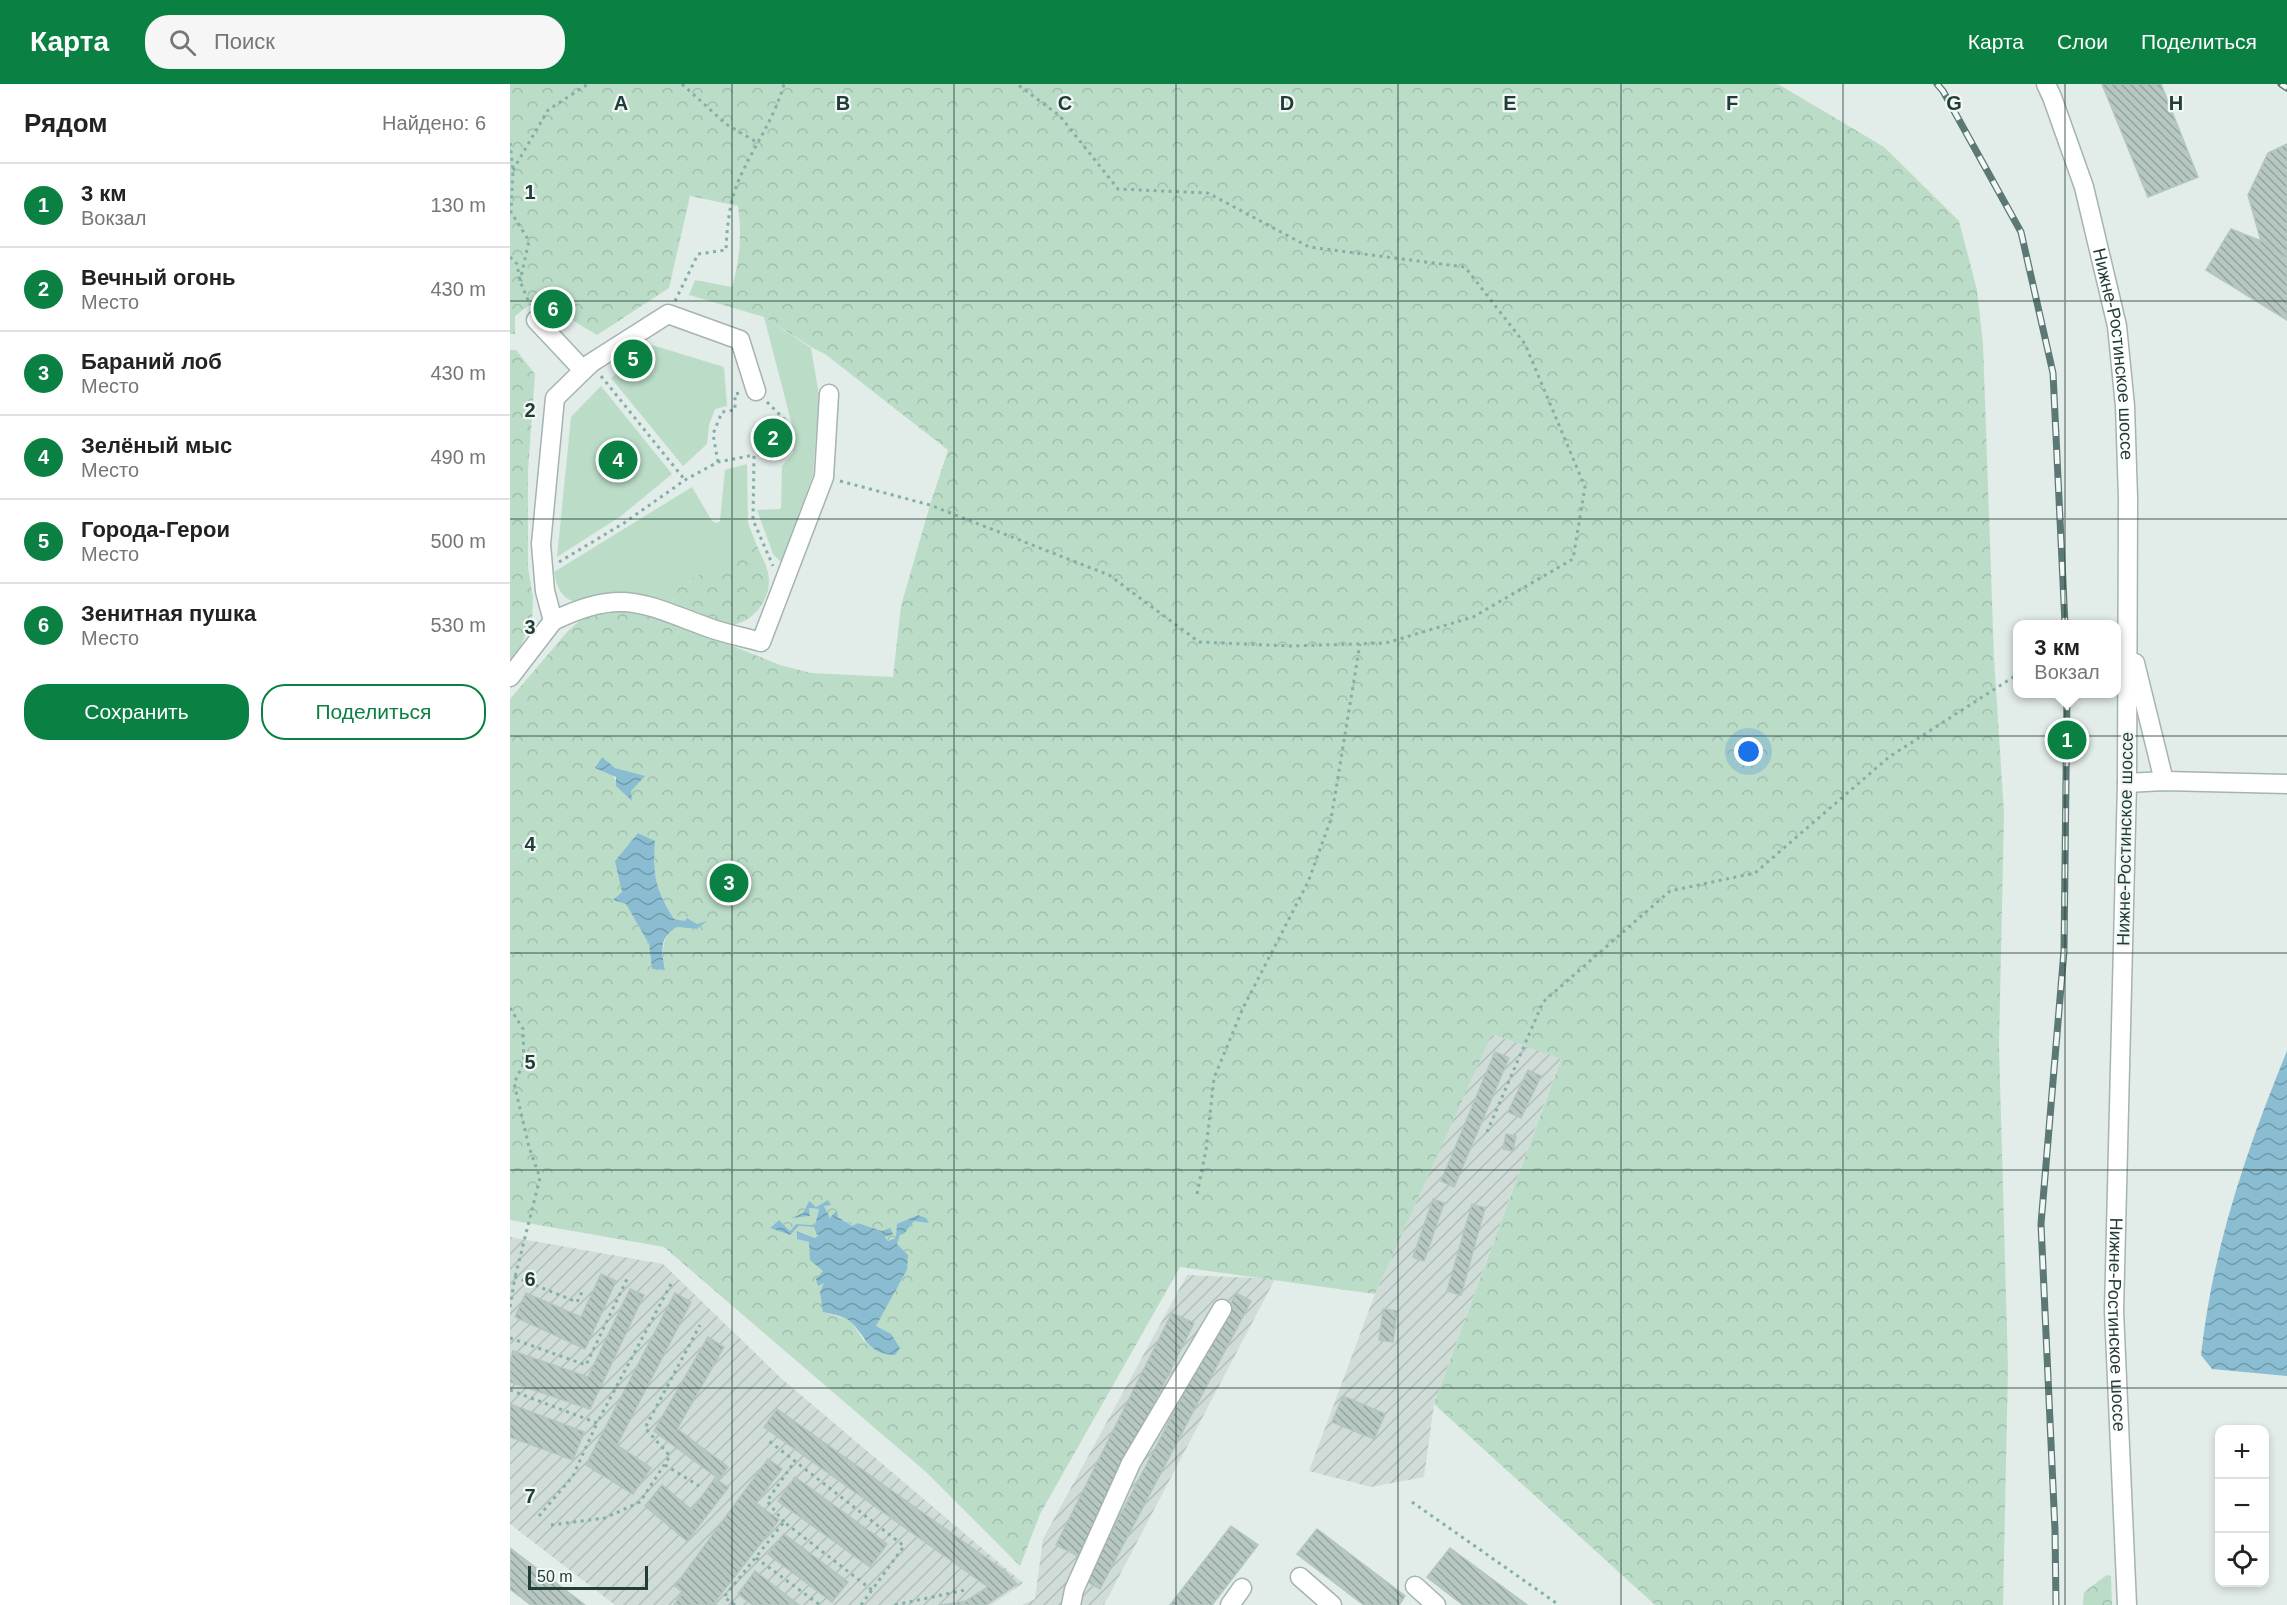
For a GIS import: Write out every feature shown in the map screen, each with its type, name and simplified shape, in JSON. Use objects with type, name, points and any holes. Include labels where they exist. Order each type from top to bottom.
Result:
[{"type":"street","name":"Нижне-Ростинское шоссе","points":[[2046,84],[2084,187],[2117,326],[2125,406],[2127,783],[2114,1311],[2127,1605]]},
{"type":"street","points":[[553,621],[542,572],[541,544],[555,398],[583,370],[615,346],[668,314],[740,340],[756,391]]},
{"type":"street","points":[[536,320],[583,370]]},
{"type":"street","points":[[510,677],[553,621],[596,604],[631,602],[653,606],[710,629],[761,642],[824,477],[829,394]]},
{"type":"street","points":[[2128,636],[2164,781]]},
{"type":"street","points":[[2127,783],[2164,781],[2287,784]]},
{"type":"street","points":[[1071,1605],[1074,1590],[1131,1463],[1222,1309]]},
{"type":"street","points":[[1300,1577],[1332,1605]]},
{"type":"street","points":[[1415,1586],[1436,1605]]},
{"type":"street","points":[[1230,1605],[1242,1588]]},
{"type":"path","points":[[511,171],[548,110],[588,84]]},
{"type":"path","points":[[682,84],[726,124],[758,143]]},
{"type":"path","points":[[668,314],[698,254],[726,250],[727,221],[741,175],[777,107],[783,84]]},
{"type":"path","points":[[824,477],[930,505],[1109,575],[1199,642],[1290,646],[1386,643],[1473,617],[1573,559],[1585,487],[1525,344],[1465,267],[1309,247],[1208,193],[1118,189],[1060,116],[1017,84]]},
{"type":"path","points":[[510,143],[511,212],[529,241],[520,281]]},
{"type":"path","points":[[510,257],[517,264],[520,281],[536,320]]},
{"type":"path","points":[[606,382],[685,480]]},
{"type":"path","points":[[542,572],[624,523],[685,480],[717,462],[788,449],[785,420],[756,391]]},
{"type":"path","points":[[717,462],[713,434],[722,412],[735,410],[735,405]]},
{"type":"path","points":[[754,455],[753,520],[781,587]]},
{"type":"path","points":[[1197,1194],[1206,1150],[1214,1078],[1243,1008],[1308,882],[1331,819],[1360,644]]},
{"type":"path","points":[[1487,1132],[1543,1002],[1670,891],[1755,873],[1889,758],[2013,677]]},
{"type":"path","points":[[510,1008],[523,1029],[524,1063],[514,1083],[529,1147],[540,1178],[515,1277],[510,1307]]},
{"type":"path","points":[[515,1277],[577,1302],[583,1290]]},
{"type":"path","points":[[510,1338],[586,1365],[627,1279]]},
{"type":"path","points":[[538,1516],[573,1476],[597,1423],[671,1284]]},
{"type":"path","points":[[551,1525],[605,1518],[640,1502],[670,1456],[645,1428],[700,1325]]},
{"type":"path","points":[[510,1390],[597,1423]]},
{"type":"path","points":[[769,1441],[904,1546],[861,1605]]},
{"type":"path","points":[[795,1461],[767,1501],[784,1522],[873,1590]]},
{"type":"path","points":[[664,1465],[699,1486]]},
{"type":"path","points":[[1412,1502],[1559,1605]]},
{"type":"path","points":[[735,1605],[724,1597],[784,1522]]},
{"type":"path","points":[[756,1558],[820,1605]]},
{"type":"path","points":[[895,1605],[965,1590]]},
{"type":"shaded area","points":[[1491,1034],[1561,1058],[1434,1404],[1424,1477],[1371,1487],[1309,1471],[1375,1294]]},
{"type":"shaded area","points":[[510,1237],[663,1264],[782,1379],[1023,1583],[991,1605],[615,1605],[510,1524]]},
{"type":"shaded area","points":[[1187,1275],[1275,1279],[1104,1605],[1022,1605],[1035,1599],[1043,1539]]},
{"type":"green space","points":[[510,84],[1778,84],[1884,147],[1959,221],[1977,290],[1983,344],[1994,658],[2004,813],[1999,1046],[2008,1367],[2003,1605],[1655,1605],[1434,1404],[1561,1059],[1492,1034],[1375,1294],[1180,1267],[1040,1514],[1020,1566],[926,1472],[664,1247],[510,1220],[510,699],[568,631],[584,617],[598,610],[640,609],[780,665],[811,673],[893,677],[901,606],[948,450],[825,354],[764,317],[689,295],[695,280],[732,287],[740,246],[738,206],[690,196],[669,288],[597,335],[562,314],[554,299],[544,304],[533,302],[515,316],[515,334],[510,334]],"holes":[[[602,758],[615,768],[631,800],[623,791]],[[655,841],[655,874],[659,890],[674,919],[697,924],[705,922],[697,929],[677,927],[671,931],[664,945],[665,969],[652,969],[649,944],[626,903],[614,900],[622,892]],[[828,1200],[824,1206],[830,1219],[837,1210],[838,1217],[853,1226],[858,1223],[882,1231],[888,1241],[896,1238],[918,1215],[904,1234],[900,1235],[897,1244],[907,1270],[876,1326],[864,1341],[850,1320],[823,1312],[824,1271],[809,1242],[797,1239],[798,1231],[815,1238],[823,1233],[814,1227],[799,1226],[790,1235],[770,1228],[779,1220],[790,1231],[796,1224],[815,1225],[819,1209],[809,1208],[810,1216],[794,1217],[803,1213],[809,1201],[816,1207]]]},
{"type":"green space","points":[[764,317],[811,348],[819,395],[813,475],[782,563],[773,554],[757,510],[781,509],[782,466],[793,453],[792,425]]},
{"type":"green space","points":[[652,345],[724,367],[727,406],[715,409],[709,425],[707,444],[683,466],[611,378]]},
{"type":"green space","points":[[510,350],[516,350],[535,374],[528,470],[528,567],[533,598],[532,621],[517,654],[510,662]]},
{"type":"green space","points":[[601,386],[672,474],[621,516],[557,557],[571,417]]},
{"type":"green space","points":[[747,464],[748,523],[757,546],[672,589],[673,606],[636,595],[580,602],[564,595],[558,586],[554,572],[692,487],[712,521],[717,523],[720,521],[725,470]]},
{"type":"green space","points":[[757,546],[768,572],[768,590],[761,606],[749,618],[733,625],[725,625],[706,620],[673,606],[671,589]]},
{"type":"green space","points":[[2107,1575],[2111,1576],[2112,1605],[2083,1605],[2084,1592]]},
{"type":"water","points":[[602,757],[615,768],[645,776],[631,791],[632,801],[616,786],[616,777],[595,768]]},
{"type":"water","points":[[638,833],[655,841],[654,864],[657,882],[674,919],[685,921],[687,918],[697,924],[707,921],[697,929],[677,927],[671,931],[664,941],[662,951],[665,970],[652,969],[649,944],[626,904],[613,900],[622,892],[615,861]]},
{"type":"water","points":[[2287,1051],[2287,1376],[2212,1369],[2201,1355],[2214,1276],[2245,1163]]},
{"type":"water","points":[[828,1200],[831,1205],[824,1206],[830,1218],[837,1210],[838,1217],[852,1226],[858,1223],[882,1231],[890,1228],[893,1234],[885,1237],[888,1241],[896,1238],[897,1224],[918,1215],[926,1218],[929,1223],[914,1221],[904,1234],[900,1235],[897,1244],[908,1255],[907,1270],[876,1326],[891,1334],[900,1348],[895,1355],[879,1352],[873,1348],[848,1320],[823,1312],[820,1292],[824,1283],[818,1286],[816,1279],[823,1271],[810,1260],[809,1242],[797,1239],[797,1231],[815,1238],[820,1234],[817,1235],[814,1227],[799,1226],[790,1235],[770,1228],[779,1220],[790,1231],[796,1224],[815,1225],[819,1209],[809,1208],[810,1216],[791,1218],[803,1213],[809,1201],[816,1207]]},
{"type":"building","points":[[2102,84],[2161,84],[2198,177],[2148,197]]},
{"type":"building","points":[[2287,144],[2287,259],[2261,241],[2248,195],[2268,153]]},
{"type":"building","points":[[2231,229],[2261,241],[2287,259],[2287,320],[2206,270]]},
{"type":"building","points":[[1495,1052],[1509,1058],[1454,1187],[1441,1181]]},
{"type":"building","points":[[1528,1070],[1541,1076],[1521,1118],[1508,1112]]},
{"type":"building","points":[[1506,1134],[1516,1136],[1513,1151],[1503,1149]]},
{"type":"building","points":[[1433,1199],[1444,1203],[1424,1261],[1413,1257]]},
{"type":"building","points":[[1472,1204],[1485,1208],[1461,1295],[1447,1291]]},
{"type":"building","points":[[601,1274],[616,1281],[585,1349],[515,1317],[526,1293],[581,1317]]},
{"type":"building","points":[[630,1289],[644,1295],[590,1409],[510,1382],[510,1361],[513,1351],[588,1377]]},
{"type":"building","points":[[675,1293],[691,1302],[617,1445],[651,1468],[633,1494],[586,1465]]},
{"type":"building","points":[[1236,1293],[1251,1301],[1100,1589],[1086,1581]]},
{"type":"building","points":[[1383,1309],[1397,1311],[1393,1342],[1379,1340]]},
{"type":"building","points":[[1172,1313],[1194,1323],[1078,1556],[1056,1545]]},
{"type":"building","points":[[708,1337],[724,1347],[677,1429],[728,1467],[719,1479],[654,1431]]},
{"type":"building","points":[[1343,1396],[1385,1414],[1374,1439],[1332,1422]]},
{"type":"building","points":[[510,1404],[584,1432],[573,1460],[510,1437]]},
{"type":"building","points":[[777,1409],[1006,1572],[1017,1584],[986,1605],[941,1605],[966,1601],[988,1587],[764,1427]]},
{"type":"building","points":[[768,1459],[782,1469],[756,1503],[779,1520],[714,1603],[717,1605],[674,1605],[683,1592],[675,1586]]},
{"type":"building","points":[[795,1477],[887,1544],[870,1567],[778,1501]]},
{"type":"building","points":[[715,1478],[728,1488],[687,1541],[645,1506],[662,1485],[692,1510]]},
{"type":"building","points":[[1231,1526],[1258,1545],[1212,1605],[1170,1605]]},
{"type":"building","points":[[1317,1529],[1405,1596],[1399,1605],[1364,1605],[1297,1554]]},
{"type":"building","points":[[784,1534],[848,1582],[832,1602],[768,1554]]},
{"type":"building","points":[[510,1548],[585,1605],[531,1605],[510,1589]]},
{"type":"building","points":[[1450,1548],[1527,1605],[1463,1605],[1427,1577]]},
{"type":"building","points":[[755,1571],[799,1605],[753,1605],[738,1594]]},
{"type":"railway","points":[[1937,84],[2021,232],[2053,373],[2065,620]]},
{"type":"railway","points":[[2281,84],[2287,88]]},
{"type":"railway","points":[[2056,1605],[2055,1530],[2041,1224],[2064,951],[2067,698]]},
{"type":"place","name":"Зенитная пушка","points":[[553,309]]},
{"type":"place","name":"Города-Герои","points":[[633,359]]},
{"type":"place","name":"Вечный огонь","points":[[773,438]]},
{"type":"place","name":"Зелёный мыс","points":[[618,460]]},
{"type":"place","name":"3 км","points":[[2067,740]]},
{"type":"place","name":"Бараний лоб","points":[[729,883]]}]
